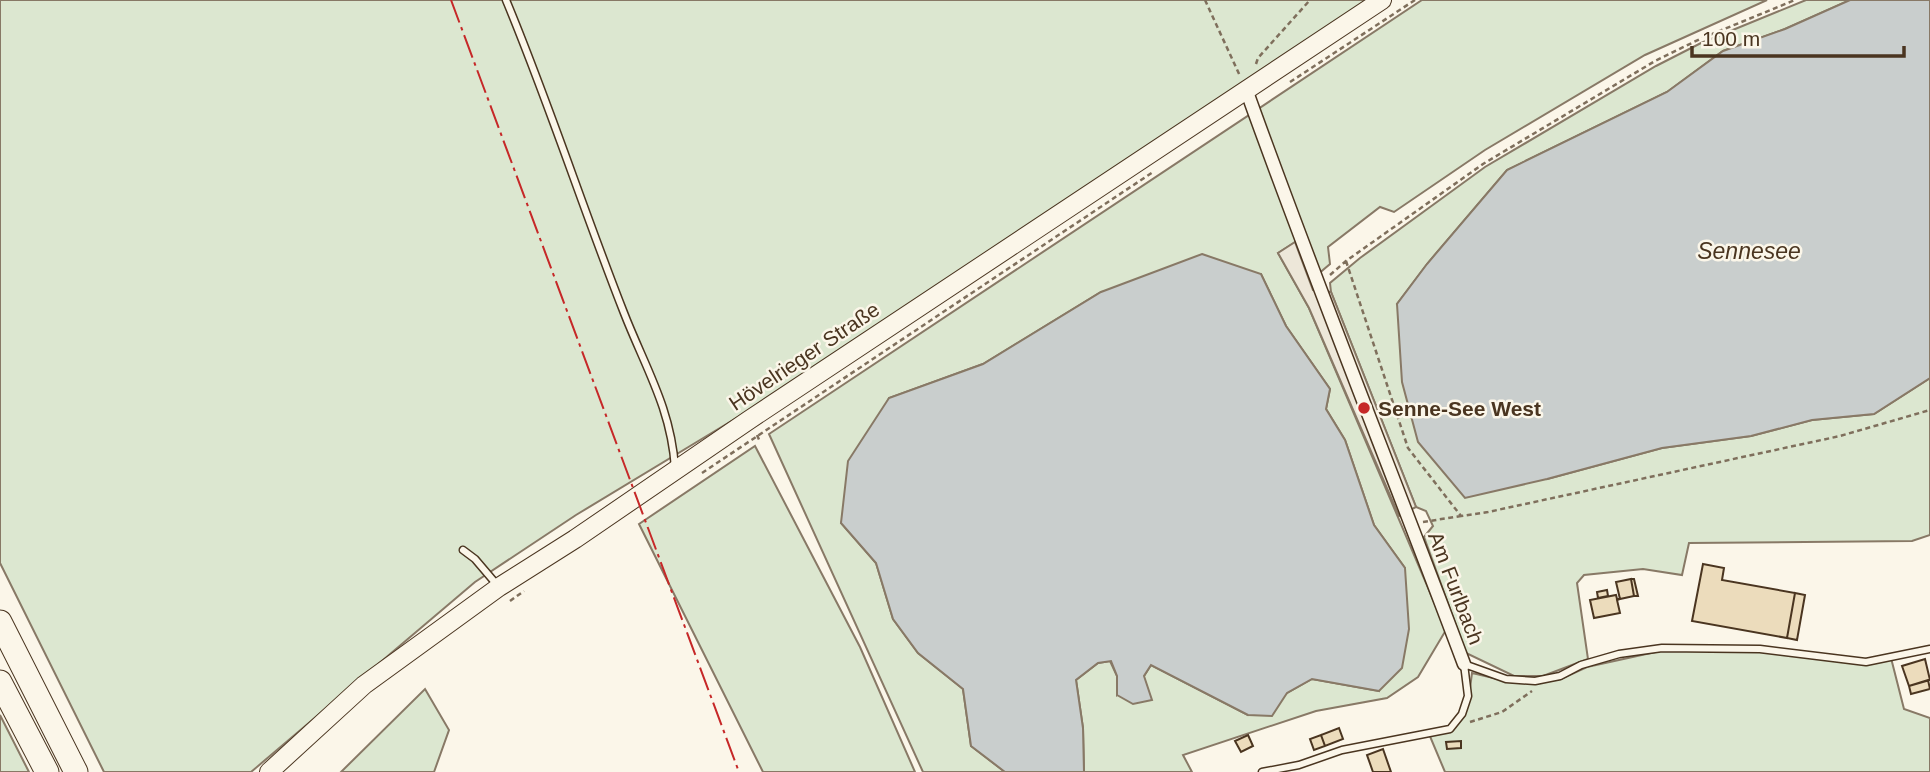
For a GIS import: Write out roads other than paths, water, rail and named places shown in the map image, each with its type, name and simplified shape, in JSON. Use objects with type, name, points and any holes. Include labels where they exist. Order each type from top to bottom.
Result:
[{"type":"highway","points":[[0,622],[76,772]]},
{"type":"highway","points":[[0,681],[47,772]]},
{"type":"main road","name":"Hövelrieger Straße","points":[[269,772],[364,685],[504,594],[575,539],[675,470],[1382,0]]},
{"type":"street","name":"Am Furlbach","points":[[1246,89],[1317,285],[1464,664]]},
{"type":"lane","points":[[506,0],[624,313],[665,409],[673,439],[675,470]]},
{"type":"lane","points":[[463,550],[475,559],[504,594]]},
{"type":"lane","points":[[1262,772],[1299,765],[1342,750],[1450,729],[1462,714],[1468,696],[1464,664],[1514,681],[1560,677],[1581,665],[1619,654],[1662,648],[1760,649],[1866,662],[1930,649]]},
{"type":"water","name":"Sennesee","points":[[1850,0],[1930,0],[1930,378],[1874,414],[1812,420],[1751,436],[1662,448],[1465,498],[1418,442],[1402,382],[1397,304],[1427,264],[1507,170],[1667,92],[1723,51],[1785,29]]},
{"type":"water","points":[[1202,254],[1261,274],[1286,326],[1330,389],[1326,409],[1345,440],[1374,525],[1405,568],[1409,629],[1402,668],[1379,691],[1312,679],[1287,693],[1272,716],[1248,715],[1151,665],[1144,676],[1152,700],[1133,704],[1117,695],[1117,676],[1111,661],[1098,663],[1076,680],[1083,728],[1084,772],[1005,772],[971,746],[963,689],[918,653],[893,619],[876,563],[841,523],[848,461],[889,398],[983,364],[1101,292]]},
{"type":"place","name":"Senne-See West","points":[[1364,408]]}]
